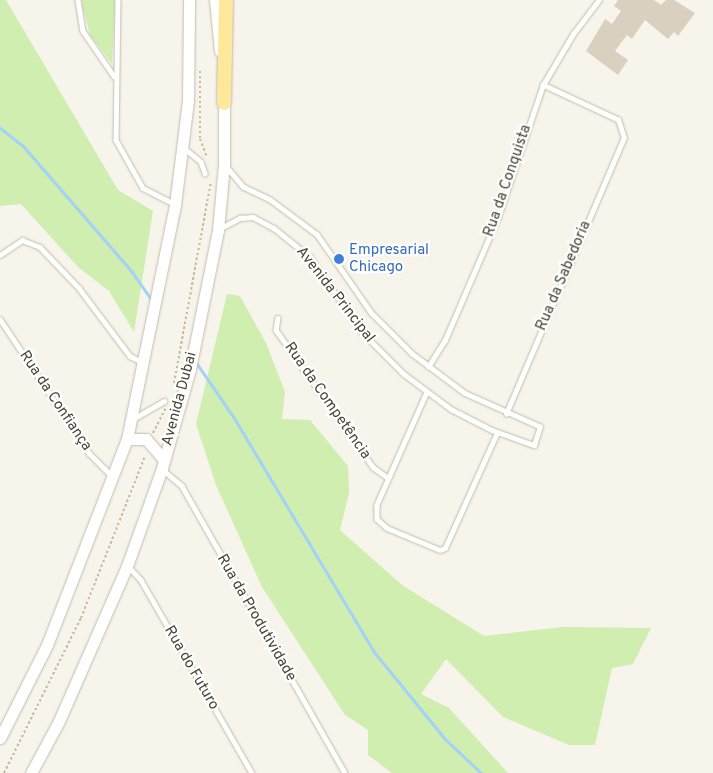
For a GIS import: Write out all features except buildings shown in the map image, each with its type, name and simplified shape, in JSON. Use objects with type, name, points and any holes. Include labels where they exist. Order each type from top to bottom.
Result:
[{"type":"main road","points":[[224,103],[226,0]]},
{"type":"street","points":[[0,738],[48,645],[114,479],[127,439],[146,364],[175,205],[188,101],[189,0]]},
{"type":"street","name":"Avenida Dubai","points":[[31,773],[59,721],[127,566],[163,464],[190,369],[218,230],[224,164],[224,103],[215,0]]},
{"type":"street","points":[[127,439],[146,439],[163,464]]},
{"type":"lane","points":[[78,0],[83,31],[115,77]]},
{"type":"lane","points":[[118,0],[114,131],[124,158],[143,188],[175,205]]},
{"type":"lane","name":"Rua da Conquista","points":[[428,367],[445,340],[498,217],[543,85],[573,34],[599,0]]},
{"type":"lane","name":"Rua da Sabedoria","points":[[506,414],[624,138],[618,120],[543,85]]},
{"type":"lane","points":[[182,147],[201,162],[205,173]]},
{"type":"lane","name":"Avenida Principal","points":[[218,230],[240,218],[253,217],[289,239],[310,258],[361,332],[427,392],[497,433],[534,445],[540,427],[506,414],[464,392],[428,367],[371,313],[316,235],[270,200],[243,186],[224,164]]},
{"type":"lane","points":[[0,255],[22,240],[30,240],[54,260],[130,356],[146,364]]},
{"type":"lane","name":"Rua da Competência","points":[[278,318],[276,330],[373,467],[388,478]]},
{"type":"lane","name":"Rua da Confiança","points":[[0,319],[89,453],[114,479]]},
{"type":"lane","points":[[427,392],[377,505],[377,519],[387,528],[440,550],[445,548],[497,433]]},
{"type":"lane","points":[[132,419],[164,401]]},
{"type":"lane","name":"Rua da Produtividade","points":[[163,464],[182,486],[344,773]]},
{"type":"lane","name":"Rua do Futuro","points":[[127,566],[137,574],[252,773]]},
{"type":"green space","points":[[0,0],[6,0],[118,190],[153,211],[134,332],[109,291],[78,267],[21,204],[0,206]]},
{"type":"green space","points":[[81,0],[115,0],[112,64],[90,35]]},
{"type":"green space","points":[[227,294],[240,296],[266,343],[285,392],[282,419],[310,420],[348,466],[349,493],[340,530],[402,585],[484,636],[562,627],[651,628],[633,664],[612,668],[595,745],[569,745],[503,717],[446,659],[421,694],[449,708],[508,773],[392,773],[368,755],[368,730],[345,715],[262,587],[216,485],[196,424]]},
{"type":"waterway","points":[[0,128],[23,146],[132,272],[151,299]]},
{"type":"waterway","points":[[197,364],[234,418],[374,652],[445,739],[481,773]]},
{"type":"place","name":"Empresarial Chicago","points":[[339,259]]}]
